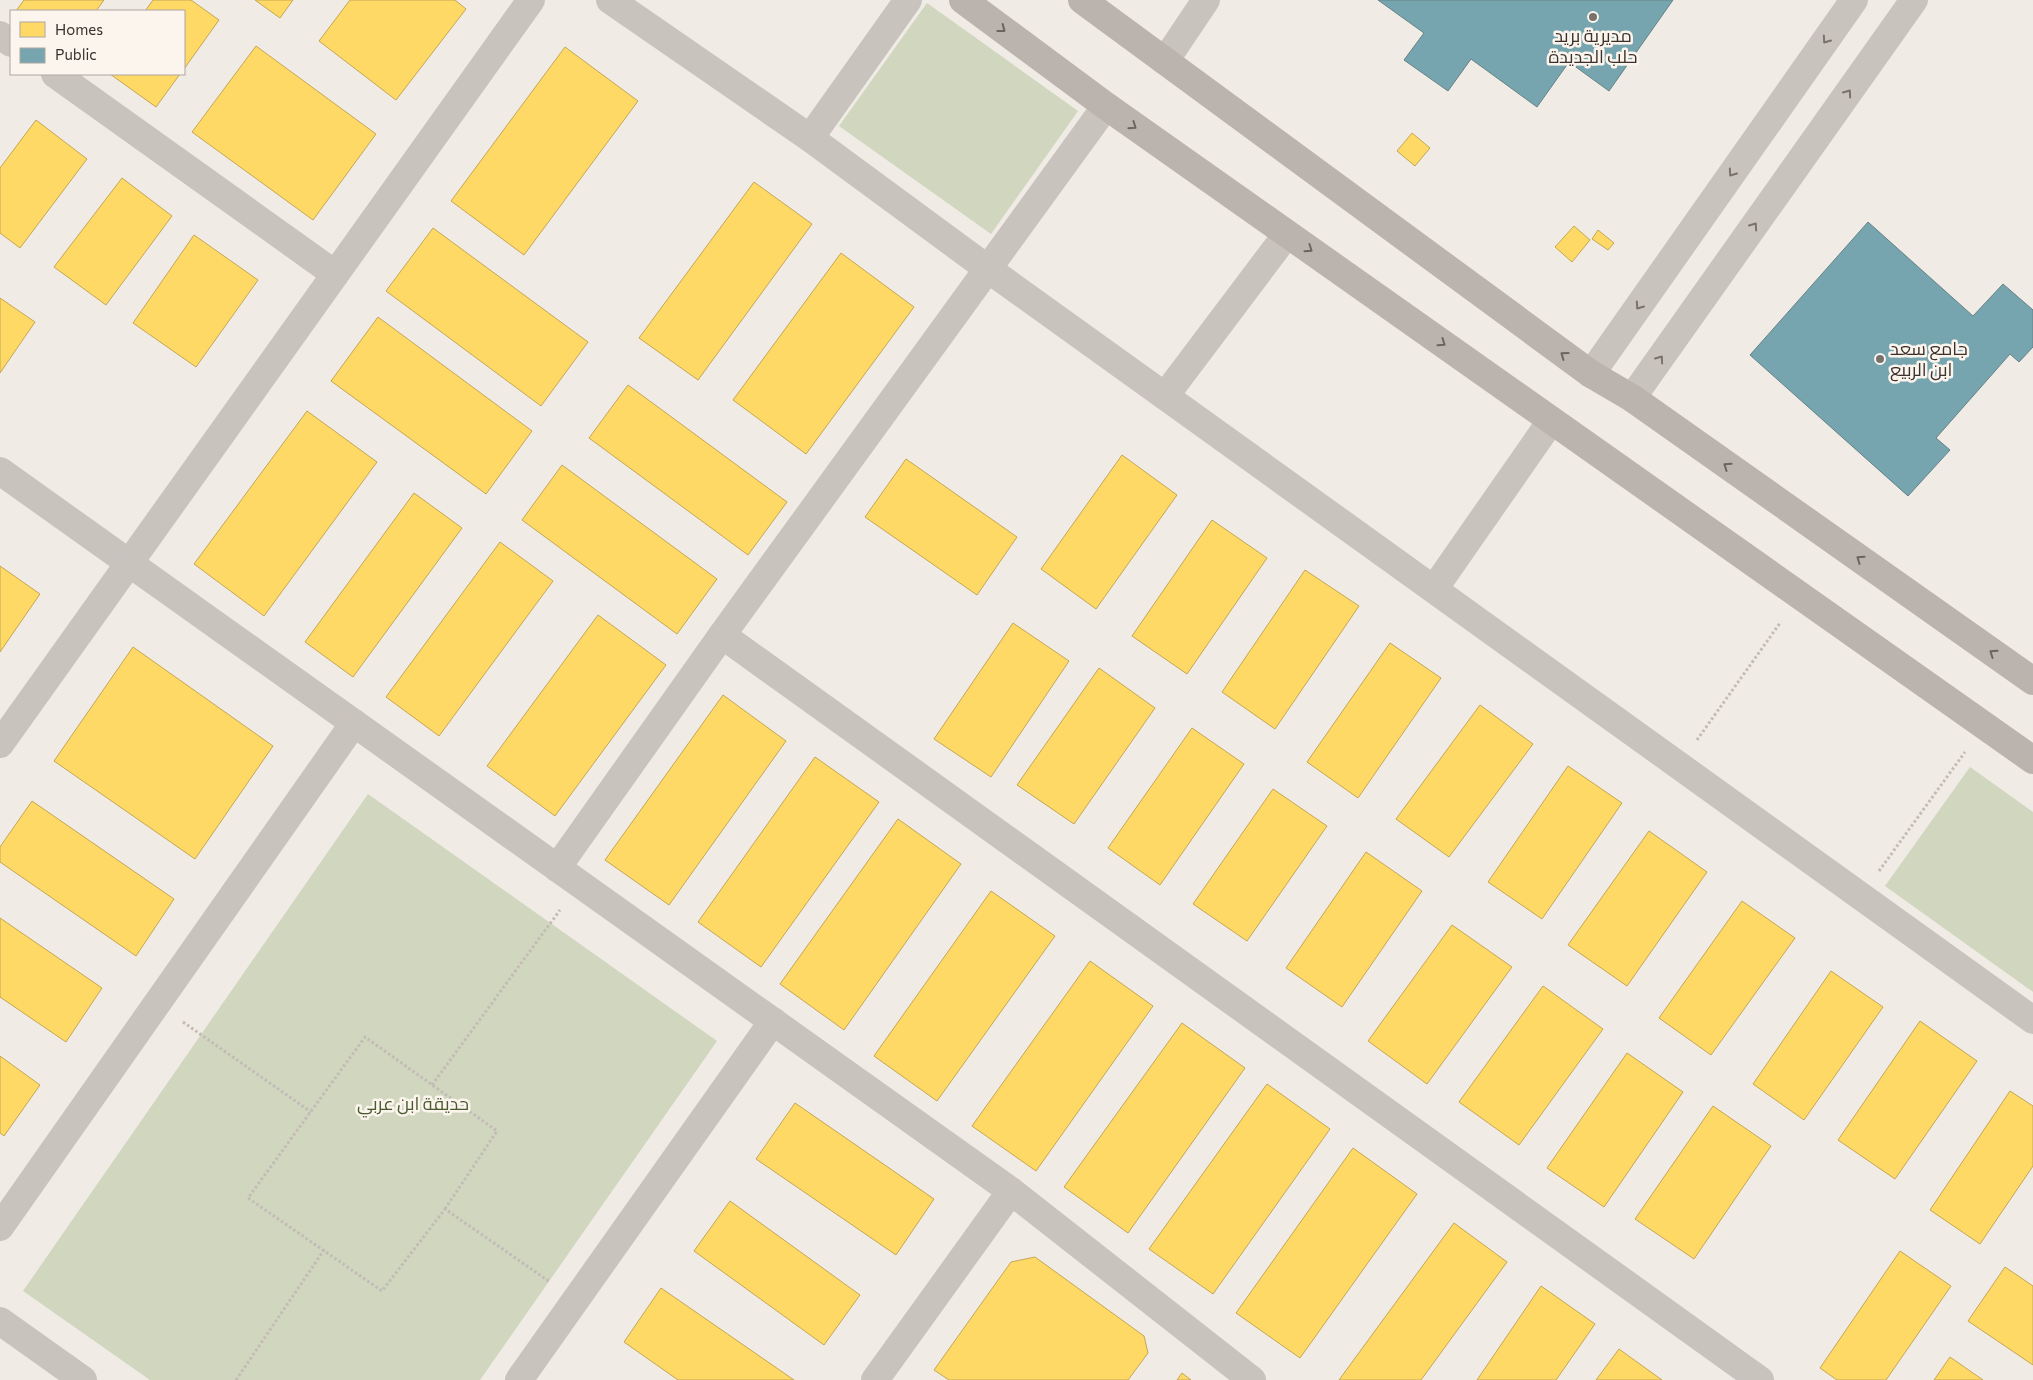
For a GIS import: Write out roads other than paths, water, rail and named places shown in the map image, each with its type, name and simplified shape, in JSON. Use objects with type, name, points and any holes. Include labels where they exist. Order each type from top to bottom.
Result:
[{"type":"street","points":[[0,744],[531,0]]},
{"type":"street","points":[[610,0],[810,138],[988,269],[2033,1020]]},
{"type":"street","points":[[810,138],[908,0]]},
{"type":"street","points":[[963,0],[1106,106],[2033,760]]},
{"type":"street","points":[[1082,0],[1590,374],[1632,398],[2033,681]]},
{"type":"street","points":[[1165,61],[1206,0]]},
{"type":"street","points":[[1590,374],[1854,0]]},
{"type":"street","points":[[1632,398],[1914,0]]},
{"type":"street","points":[[56,75],[334,274]]},
{"type":"street","points":[[557,868],[722,635],[1106,106]]},
{"type":"street","points":[[1165,396],[1287,234]]},
{"type":"street","points":[[1434,590],[1552,421]]},
{"type":"street","points":[[0,470],[1011,1191],[1252,1380]]},
{"type":"street","points":[[722,635],[1760,1380]]},
{"type":"street","points":[[0,1226],[354,723]]},
{"type":"street","points":[[518,1380],[773,1021]]},
{"type":"street","points":[[874,1380],[1011,1191]]},
{"type":"street","points":[[0,1321],[83,1380]]},
{"type":"place","name":"مديرية بريد حلب الجديدة","points":[[1593,17]]},
{"type":"place","name":"جامع سعد ابن الربيع","points":[[1880,359]]},
{"type":"park label","name":"حديقة ابن عربي","points":[[413,1104]]}]
